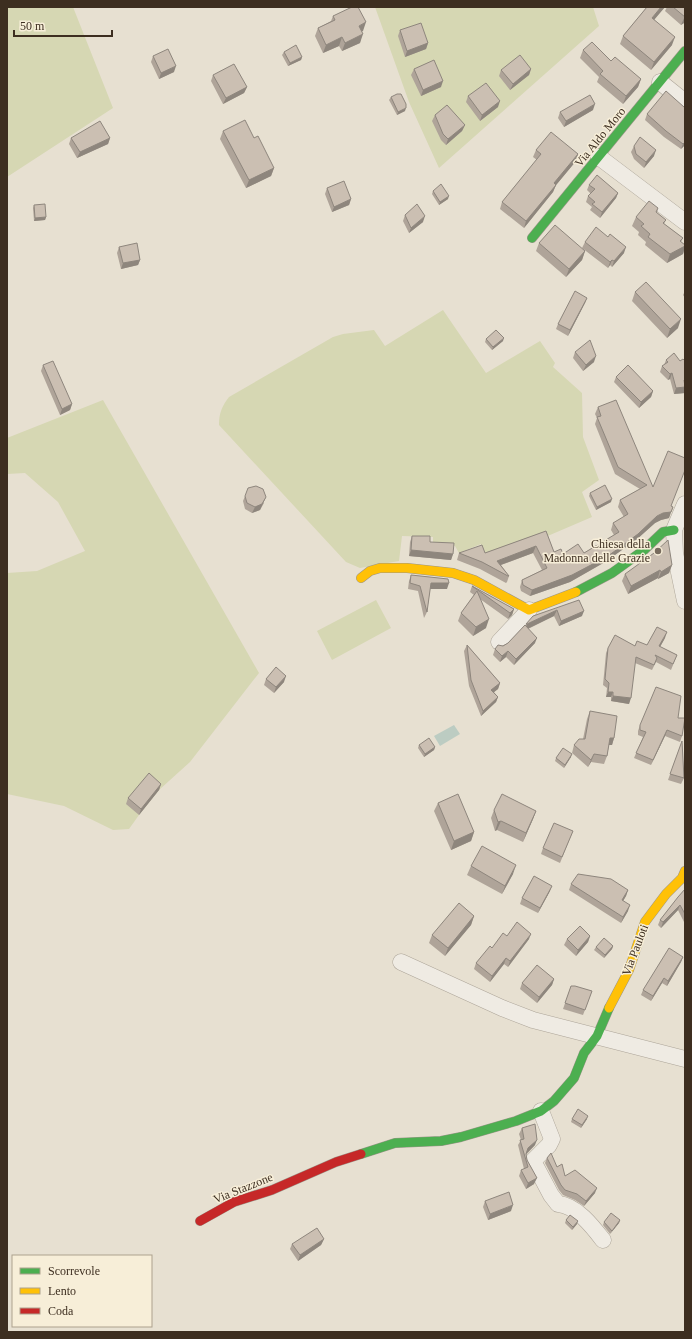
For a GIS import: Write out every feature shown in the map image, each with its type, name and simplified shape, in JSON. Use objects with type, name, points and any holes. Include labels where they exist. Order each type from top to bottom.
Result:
[{"type":"street","name":"Via Aldo Moro","points":[[532,238],[685,51]]},
{"type":"street","points":[[660,82],[685,102]]},
{"type":"street","points":[[599,157],[685,222]]},
{"type":"street","points":[[685,504],[674,530],[675,553],[685,601]]},
{"type":"street","points":[[499,642],[529,610],[574,593],[612,573],[644,550],[663,532],[674,530]]},
{"type":"street","points":[[361,578],[370,571],[380,568],[408,568],[453,573],[474,580],[529,610]]},
{"type":"street","name":"Via Pauloti","points":[[541,1111],[554,1101],[574,1078],[584,1053],[596,1036],[610,1004],[629,970],[645,922],[666,894],[682,878],[685,871]]},
{"type":"street","points":[[401,962],[502,1008],[534,1020],[685,1059]]},
{"type":"street","points":[[541,1111],[552,1139],[549,1145],[533,1161],[551,1195],[558,1204],[566,1204],[574,1210],[592,1225],[603,1240]]},
{"type":"street","name":"Via Stazzone","points":[[200,1221],[234,1202],[272,1190],[336,1162],[380,1147],[395,1143],[441,1141],[462,1137],[516,1121],[541,1111]]},
{"type":"green space","points":[[7,7],[73,7],[113,108],[7,177]]},
{"type":"green space","points":[[375,7],[593,7],[599,26],[439,168],[409,102]]},
{"type":"green space","points":[[443,310],[486,373],[540,341],[555,363],[553,367],[582,393],[583,437],[599,480],[582,492],[592,517],[543,538],[483,560],[481,544],[459,553],[455,546],[433,543],[433,537],[402,536],[399,561],[360,568],[346,562],[219,425],[221,410],[229,397],[333,337],[343,334],[374,330],[385,346]]},
{"type":"green space","points":[[103,400],[259,673],[190,762],[159,790],[129,829],[113,830],[64,806],[7,794],[7,573],[37,571],[85,551],[58,502],[25,473],[7,474],[7,438]]},
{"type":"green space","points":[[376,600],[391,628],[332,660],[317,631]]},
{"type":"shaded area","points":[[454,725],[460,734],[440,746],[434,736]]},
{"type":"building","points":[[352,7],[358,7],[366,22],[359,26],[363,34],[345,43],[342,37],[326,45],[318,28],[335,20],[333,16]]},
{"type":"building","points":[[647,7],[661,7],[652,18],[675,37],[654,62],[623,36]]},
{"type":"building","points":[[673,7],[685,7],[685,17]]},
{"type":"building","points":[[421,23],[428,43],[407,51],[400,30]]},
{"type":"building","points":[[592,42],[611,61],[615,57],[641,79],[626,96],[600,74],[603,71],[583,50]]},
{"type":"building","points":[[296,45],[302,57],[290,63],[284,52]]},
{"type":"building","points":[[168,49],[176,66],[161,73],[153,56]]},
{"type":"building","points":[[520,55],[531,69],[513,84],[501,70]]},
{"type":"building","points":[[434,60],[443,81],[423,90],[414,69]]},
{"type":"building","points":[[234,64],[247,87],[226,98],[213,75]]},
{"type":"building","points":[[486,83],[500,101],[482,115],[468,96]]},
{"type":"building","points":[[666,91],[684,107],[685,105],[685,142],[683,144],[647,114]]},
{"type":"building","points":[[401,94],[406,104],[406,108],[398,112],[391,97]]},
{"type":"building","points":[[590,95],[595,104],[566,121],[560,112]]},
{"type":"building","points":[[447,105],[465,125],[448,139],[443,134],[435,115]]},
{"type":"building","points":[[245,120],[254,138],[258,136],[274,168],[249,180],[223,131]]},
{"type":"building","points":[[100,121],[110,138],[80,152],[71,138]]},
{"type":"building","points":[[551,132],[578,154],[554,183],[556,185],[526,221],[502,202],[541,154],[536,150]]},
{"type":"building","points":[[640,137],[656,150],[646,162],[636,154],[634,146]]},
{"type":"building","points":[[597,175],[618,193],[602,212],[592,204],[595,202],[588,196],[595,189],[589,185]]},
{"type":"building","points":[[344,181],[351,199],[334,207],[327,188]]},
{"type":"building","points":[[441,184],[449,196],[440,202],[433,191]]},
{"type":"building","points":[[649,201],[658,208],[656,212],[666,220],[663,223],[683,238],[680,241],[685,246],[670,254],[648,237],[650,234],[641,226],[644,224],[636,217]]},
{"type":"building","points":[[45,204],[46,217],[35,218],[34,205]]},
{"type":"building","points":[[417,204],[425,216],[411,228],[405,215]]},
{"type":"building","points":[[555,225],[585,251],[569,269],[539,243]]},
{"type":"building","points":[[596,227],[608,237],[610,234],[626,247],[614,261],[612,260],[610,262],[585,242]]},
{"type":"building","points":[[137,243],[140,260],[123,263],[119,247]]},
{"type":"building","points":[[646,282],[681,319],[670,329],[635,292]]},
{"type":"building","points":[[575,291],[587,298],[570,330],[558,324]]},
{"type":"building","points":[[496,330],[504,338],[493,347],[486,339]]},
{"type":"building","points":[[590,340],[596,356],[586,365],[575,352]]},
{"type":"building","points":[[674,353],[680,361],[683,359],[685,361],[685,387],[676,388],[672,373],[670,374],[662,366],[668,362],[666,360]]},
{"type":"building","points":[[53,361],[72,404],[62,409],[43,365]]},
{"type":"building","points":[[628,365],[653,391],[641,402],[616,377]]},
{"type":"building","points":[[616,400],[653,487],[668,451],[685,458],[685,470],[671,506],[673,507],[671,512],[663,513],[657,516],[638,534],[608,556],[572,575],[532,590],[523,585],[522,580],[547,568],[536,546],[497,561],[509,576],[482,562],[459,553],[482,545],[485,553],[546,531],[554,552],[561,549],[563,554],[578,544],[584,553],[619,532],[613,523],[628,514],[620,500],[647,485],[618,467],[597,417],[601,416],[598,407]]},
{"type":"building","points":[[605,485],[612,499],[597,507],[590,493]]},
{"type":"building","points":[[256,486],[263,489],[266,497],[262,504],[255,507],[247,503],[245,496],[248,488]]},
{"type":"building","points":[[412,536],[430,536],[430,542],[454,543],[453,554],[411,550]]},
{"type":"building","points":[[668,540],[672,565],[661,572],[660,570],[631,586],[625,574],[654,553]]},
{"type":"building","points":[[411,575],[448,579],[449,583],[431,583],[427,612],[420,586],[410,583]]},
{"type":"building","points":[[472,586],[514,609],[510,613]]},
{"type":"building","points":[[477,591],[489,619],[476,627],[461,613]]},
{"type":"building","points":[[579,600],[584,611],[561,621],[557,610],[526,624],[533,616]]},
{"type":"building","points":[[525,625],[537,638],[516,659],[508,651],[502,656],[495,649],[498,645],[503,646],[508,643]]},
{"type":"building","points":[[657,627],[667,632],[659,646],[677,655],[673,664],[655,655],[657,658],[654,665],[636,657],[631,698],[613,696],[613,692],[608,692],[609,683],[605,679],[608,648],[615,635],[635,646],[637,641],[647,645]]},
{"type":"building","points":[[467,645],[500,683],[491,690],[498,697],[483,711],[471,680]]},
{"type":"building","points":[[276,667],[286,676],[276,687],[266,679]]},
{"type":"building","points":[[656,687],[681,696],[678,718],[685,718],[682,736],[667,730],[653,760],[636,753],[646,732],[640,730],[640,725]]},
{"type":"building","points":[[590,711],[617,716],[614,738],[610,738],[607,756],[594,754],[591,760],[574,745],[579,739],[585,739]]},
{"type":"building","points":[[429,738],[435,747],[425,754],[419,745]]},
{"type":"building","points":[[682,741],[684,778],[670,774]]},
{"type":"building","points":[[563,748],[572,754],[565,765],[556,758]]},
{"type":"building","points":[[149,773],[161,784],[141,809],[128,798]]},
{"type":"building","points":[[458,794],[474,832],[454,841],[438,803]]},
{"type":"building","points":[[502,794],[536,811],[526,833],[501,821],[498,822],[494,810]]},
{"type":"building","points":[[554,823],[573,831],[562,857],[543,848]]},
{"type":"building","points":[[482,846],[516,865],[505,886],[471,866]]},
{"type":"building","points":[[578,874],[611,879],[628,890],[622,900],[630,905],[623,917],[571,884]]},
{"type":"building","points":[[534,876],[552,886],[540,908],[522,898]]},
{"type":"building","points":[[685,889],[685,914],[680,905],[663,922],[660,920],[678,897]]},
{"type":"building","points":[[459,903],[474,916],[448,948],[432,935]]},
{"type":"building","points":[[517,922],[531,934],[510,961],[506,958],[492,976],[476,963],[490,946],[492,948],[503,933],[507,936]]},
{"type":"building","points":[[580,926],[590,936],[578,950],[567,939]]},
{"type":"building","points":[[604,938],[613,946],[605,955],[596,947]]},
{"type":"building","points":[[669,948],[683,957],[668,981],[664,978],[653,996],[643,990]]},
{"type":"building","points":[[537,965],[554,979],[539,997],[522,983]]},
{"type":"building","points":[[571,986],[592,991],[585,1010],[565,1003]]},
{"type":"building","points":[[578,1109],[588,1116],[582,1125],[572,1119]]},
{"type":"building","points":[[535,1124],[537,1140],[528,1148],[526,1154],[527,1160],[537,1178],[528,1183],[521,1170],[528,1167],[520,1140],[524,1139],[522,1128]]},
{"type":"building","points":[[551,1153],[557,1167],[562,1164],[565,1176],[575,1170],[597,1188],[586,1201],[577,1194],[565,1190],[561,1185],[547,1158]]},
{"type":"building","points":[[509,1192],[513,1205],[490,1214],[485,1201]]},
{"type":"building","points":[[611,1213],[620,1220],[612,1231],[604,1222]]},
{"type":"building","points":[[570,1215],[578,1221],[573,1227],[566,1220]]},
{"type":"building","points":[[317,1228],[324,1239],[300,1255],[292,1244]]},
{"type":"traffic: fast","points":[[532,238],[685,51]]},
{"type":"traffic: fast","points":[[576,592],[612,573],[644,550],[663,532],[674,530]]},
{"type":"traffic: fast","points":[[361,1154],[395,1143],[441,1141],[461,1137],[516,1121],[541,1111],[554,1101],[574,1078],[584,1053],[597,1036],[609,1008]]},
{"type":"traffic: slow","points":[[361,578],[370,571],[380,568],[407,568],[453,573],[474,580],[529,610],[576,592]]},
{"type":"traffic: slow","points":[[609,1008],[629,970],[645,922],[666,894],[682,878],[685,871]]},
{"type":"traffic: jam","points":[[200,1221],[234,1202],[272,1190],[336,1162],[361,1154]]},
{"type":"place","name":"Chiesa della Madonna delle Grazie","points":[[658,551]]}]
